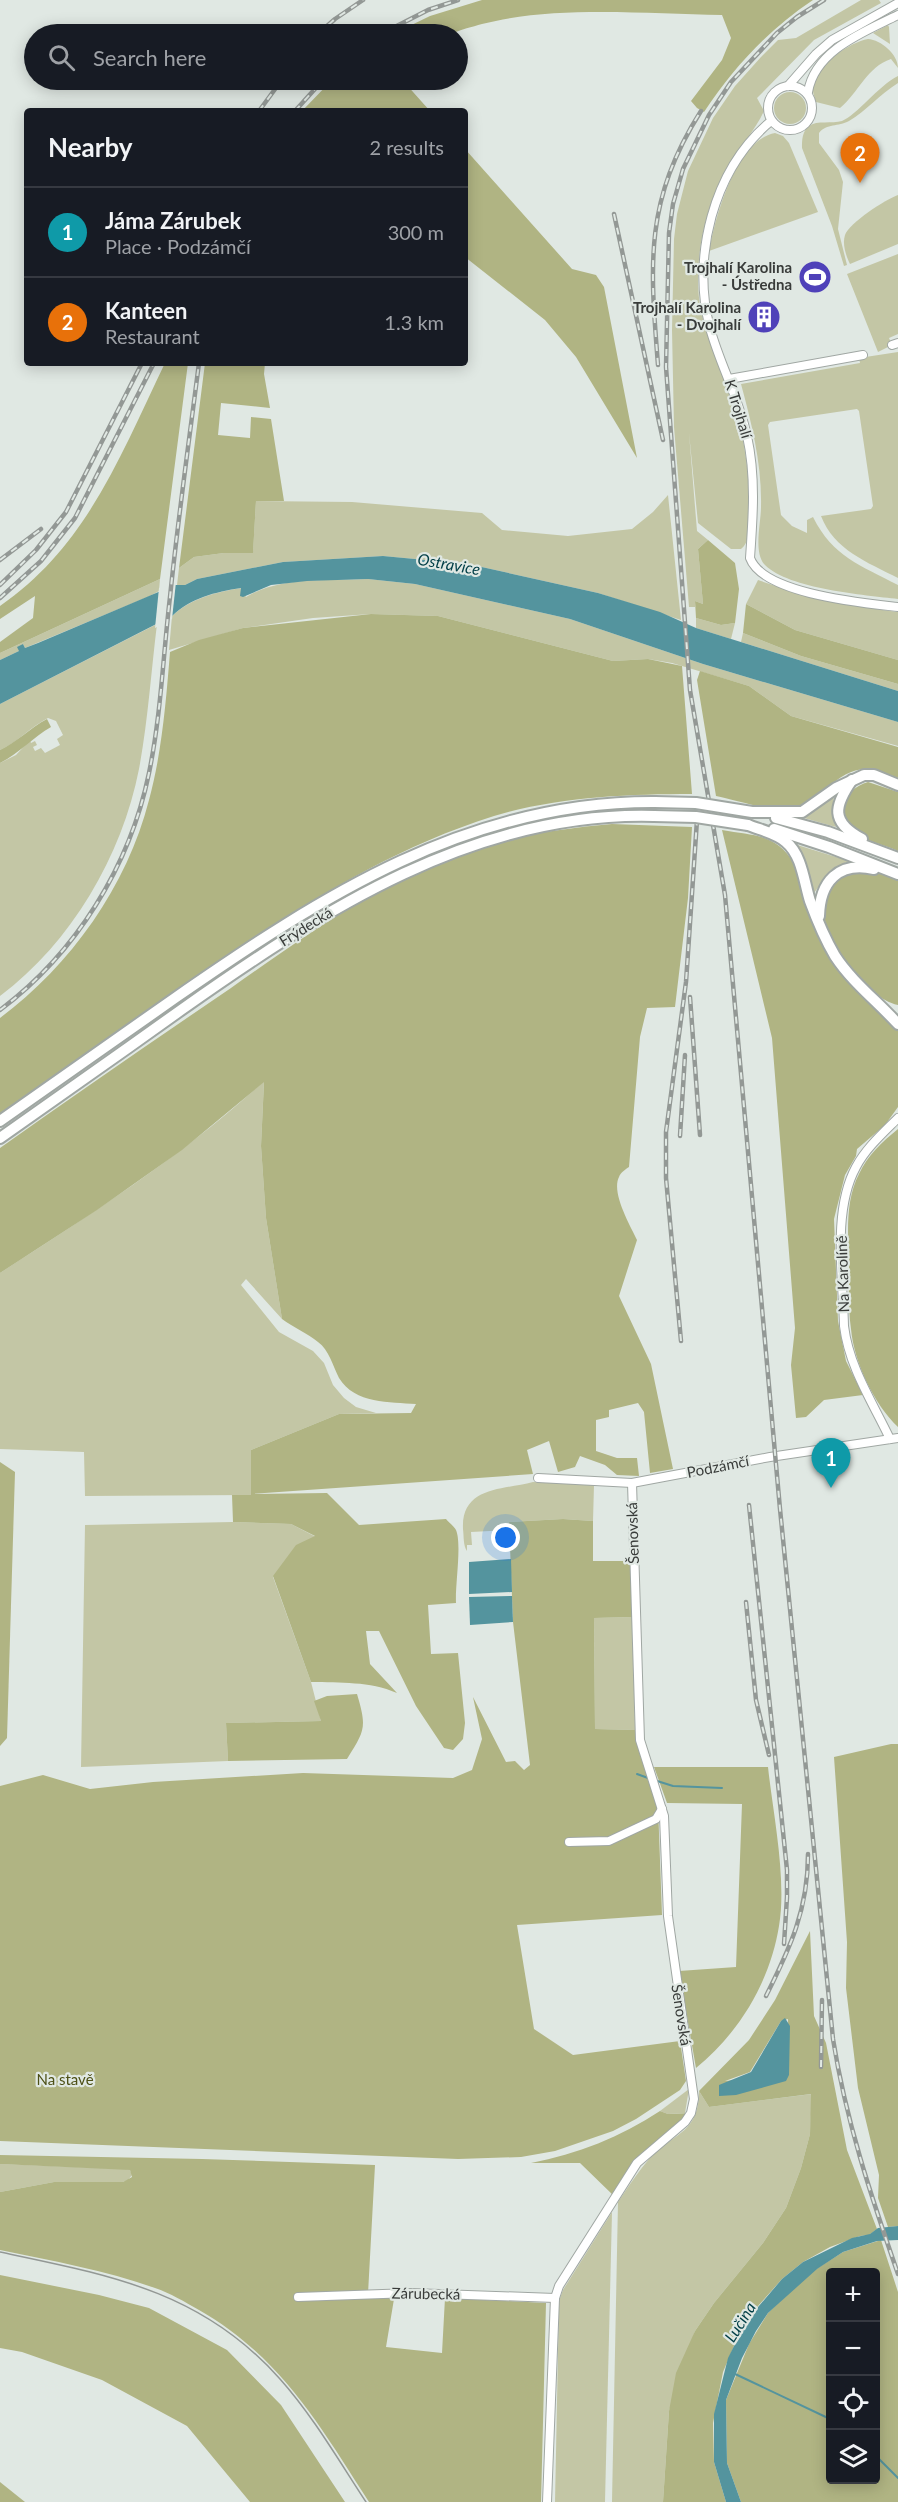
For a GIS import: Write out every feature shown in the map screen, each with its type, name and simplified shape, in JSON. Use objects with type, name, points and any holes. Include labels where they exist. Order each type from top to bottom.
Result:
[{"type":"main road","points":[[756,812],[786,813],[805,810],[852,779],[874,775],[898,785]]},
{"type":"main road","points":[[852,779],[839,802],[841,823],[846,830],[882,851]]},
{"type":"main road","name":"Frýdecká","points":[[0,1121],[296,917],[387,866],[453,837],[528,815],[604,804],[655,802],[704,804],[756,812]]},
{"type":"main road","points":[[756,812],[828,832],[898,858]]},
{"type":"main road","name":"Frýdecká","points":[[0,1138],[260,956],[348,901],[394,877],[458,849],[531,828],[591,818],[696,817],[752,826]]},
{"type":"main road","points":[[752,826],[773,829],[829,847],[898,875]]},
{"type":"main road","points":[[752,826],[781,838],[792,849],[820,925],[832,950],[847,972],[883,1006],[898,1024]]},
{"type":"main road","points":[[820,925],[819,906],[822,892],[838,873],[846,869],[863,867],[898,875]]},
{"type":"main road","points":[[883,1006],[898,1010]]},
{"type":"street","points":[[788,86],[801,87],[808,92],[813,107],[805,124],[787,131],[776,127],[767,110],[769,102],[776,93],[788,86],[816,54],[832,40],[898,3]]},
{"type":"street","points":[[808,92],[816,69],[833,52],[898,15]]},
{"type":"street","name":"K Trojhalí","points":[[771,121],[755,134],[728,175],[712,214],[702,277],[704,303],[711,331],[747,436],[752,464],[753,512],[750,558],[752,564],[764,574],[811,593],[847,602],[898,607]]},
{"type":"street","points":[[729,379],[863,355]]},
{"type":"street","name":"Na Karolíně","points":[[894,1439],[856,1371],[847,1343],[844,1326],[841,1225],[846,1193],[855,1168],[898,1118]]},
{"type":"street","name":"Podzámčí","points":[[538,1478],[632,1483],[770,1457],[894,1439]]},
{"type":"street","name":"Šenovská","points":[[547,2502],[555,2298],[559,2286],[637,2163],[685,2122],[693,2106],[693,2083],[668,1916],[662,1809],[640,1740],[632,1483]]},
{"type":"street","points":[[569,1842],[609,1841],[656,1819],[662,1809]]},
{"type":"street","name":"Zárubecká","points":[[298,2297],[389,2293],[555,2298]]},
{"type":"green space","points":[[482,0],[813,0],[781,24],[753,50],[704,112],[691,101],[722,60],[731,38],[722,15],[601,12],[540,14],[468,28],[468,24],[414,24],[430,16]]},
{"type":"green space","points":[[861,0],[879,0],[881,3],[814,40],[757,98],[764,111],[726,169],[706,220],[698,275],[701,311],[710,343],[731,393],[740,424],[748,471],[749,520],[747,539],[741,549],[731,549],[698,523],[689,433],[697,531],[708,540],[698,549],[703,604],[695,601],[695,607],[689,607],[674,427],[672,330],[674,239],[677,214],[688,171],[713,118],[735,86],[778,40],[796,38]]},
{"type":"green space","points":[[888,25],[889,27],[890,44],[873,33]]},
{"type":"green space","points":[[868,39],[888,49],[895,58],[898,68],[891,59],[883,63],[869,74],[840,108],[816,102],[813,83],[821,69],[844,49]]},
{"type":"green space","points":[[898,76],[898,83],[855,117],[819,133],[819,143],[839,170],[843,182],[838,229],[847,265],[844,266],[832,226],[802,148],[803,136],[812,124],[838,122],[848,118],[883,86]]},
{"type":"green space","points":[[322,90],[411,90],[427,108],[305,108]]},
{"type":"green space","points":[[790,92],[802,96],[806,108],[802,120],[790,124],[778,120],[774,108],[778,96]]},
{"type":"green space","points":[[775,133],[783,136],[789,143],[818,212],[709,251],[722,201],[739,164],[761,139]]},
{"type":"green space","points":[[468,152],[572,269],[596,275],[604,287],[637,458],[576,357],[545,320],[468,259]]},
{"type":"green space","points":[[898,195],[898,244],[850,264],[844,242],[848,230],[868,212]]},
{"type":"green space","points":[[898,254],[898,334],[889,338],[892,345],[878,352],[847,274]]},
{"type":"green space","points":[[898,352],[898,578],[863,560],[843,546],[834,538],[821,516],[871,509],[873,506],[859,411],[857,409],[770,422],[768,425],[781,515],[792,526],[807,533],[807,520],[813,517],[829,542],[839,551],[898,585],[898,599],[848,593],[809,585],[776,573],[765,565],[759,553],[760,475],[741,384],[860,363],[859,358]]},
{"type":"green space","points":[[164,366],[188,366],[160,579],[0,653],[0,642],[33,618],[35,596],[0,619],[0,606],[30,582],[56,556],[79,527],[99,496]]},
{"type":"green space","points":[[205,366],[265,366],[270,408],[221,403],[218,435],[250,438],[251,417],[271,419],[284,501],[256,501],[253,553],[224,553],[194,557],[179,568]]},
{"type":"green space","points":[[668,495],[681,620],[598,593],[468,564],[383,556],[283,562],[177,585],[179,568],[194,557],[253,552],[256,501],[352,502],[482,513],[502,530],[568,536],[632,529],[653,512]]},
{"type":"green space","points":[[708,540],[735,563],[739,589],[735,623],[721,625],[696,618],[695,601],[703,604],[698,549]]},
{"type":"green space","points":[[160,579],[159,591],[150,596],[25,648],[23,644],[19,651],[0,660],[0,653]]},
{"type":"green space","points":[[368,579],[415,584],[570,619],[703,664],[898,722],[898,746],[791,716],[749,686],[672,663],[648,659],[613,661],[438,616],[371,614],[313,618],[243,628],[169,650],[172,616],[205,597],[242,588],[246,597],[260,590],[290,583]]},
{"type":"green space","points":[[758,580],[827,600],[898,612],[898,660],[795,630],[746,604]]},
{"type":"green space","points":[[746,604],[795,630],[898,660],[898,684],[801,656],[743,633]]},
{"type":"green space","points":[[371,614],[438,616],[613,661],[648,659],[682,666],[692,794],[617,796],[542,805],[494,816],[413,847],[301,908],[0,1114],[0,1018],[50,974],[73,948],[111,893],[126,863],[139,832],[157,764],[170,652],[199,640],[243,628]]},
{"type":"green space","points":[[696,618],[721,625],[735,623],[731,639],[696,628]]},
{"type":"green space","points":[[157,624],[139,769],[120,834],[90,895],[71,924],[26,975],[0,996],[0,763],[16,755],[30,740],[31,743],[35,741],[37,745],[33,747],[35,751],[41,748],[45,753],[60,745],[57,739],[63,735],[56,721],[48,718],[0,750],[0,704]]},
{"type":"green space","points":[[743,633],[801,656],[898,684],[898,691],[741,642]]},
{"type":"green space","points":[[700,671],[749,686],[791,716],[898,747],[898,778],[867,769],[851,772],[842,776],[808,804],[789,810],[768,808],[716,796],[697,680]]},
{"type":"green space","points":[[47,719],[51,727],[0,763],[0,750]]},
{"type":"green space","points":[[868,782],[898,792],[898,851],[859,835],[847,825],[842,810],[847,796],[860,785]]},
{"type":"green space","points":[[834,796],[832,813],[836,827],[804,818]]},
{"type":"green space","points":[[612,824],[692,827],[688,898],[675,1007],[647,1008],[640,1037],[629,1167],[621,1174],[617,1184],[622,1209],[637,1240],[619,1296],[651,1364],[673,1469],[650,1473],[644,1412],[638,1403],[609,1410],[609,1417],[596,1420],[596,1451],[617,1458],[637,1458],[639,1476],[617,1475],[605,1465],[580,1456],[575,1467],[558,1472],[549,1441],[527,1450],[533,1474],[251,1494],[251,1450],[339,1414],[411,1413],[416,1404],[384,1402],[354,1393],[339,1378],[322,1345],[282,1319],[266,1218],[261,1146],[264,1082],[182,1150],[97,1210],[0,1273],[0,1148],[309,934],[363,900],[419,871],[468,851],[508,839],[550,831]]},
{"type":"green space","points":[[722,830],[763,838],[787,853],[794,863],[834,963],[862,995],[898,1030],[898,1107],[885,1125],[857,1149],[856,1156],[845,1175],[834,1219],[838,1321],[846,1361],[863,1395],[824,1400],[806,1417],[796,1418],[791,1365],[795,1328],[772,1038]]},
{"type":"green space","points":[[794,844],[849,861],[831,870],[814,893],[805,863]]},
{"type":"green space","points":[[874,871],[898,881],[898,1005],[872,991],[848,965],[830,934],[825,919],[823,906],[837,879],[849,872]]},
{"type":"green space","points":[[264,1081],[261,1146],[266,1218],[282,1319],[246,1279],[241,1285],[279,1332],[313,1351],[324,1363],[333,1385],[344,1398],[356,1407],[376,1413],[339,1414],[251,1450],[251,1495],[85,1496],[84,1452],[0,1449],[0,1273],[169,1159]]},
{"type":"green space","points":[[898,1129],[898,1427],[873,1395],[856,1355],[849,1313],[848,1229],[851,1195],[859,1174],[876,1149]]},
{"type":"green space","points":[[0,1462],[15,1472],[7,1738],[0,1746]]},
{"type":"green space","points":[[533,1482],[594,1485],[593,1521],[563,1519],[509,1522],[509,1530],[471,1532],[472,1545],[467,1545],[467,1551],[463,1529],[464,1515],[469,1505],[486,1492]]},
{"type":"green space","points":[[327,1493],[359,1525],[446,1519],[455,1529],[458,1536],[456,1603],[428,1605],[431,1654],[458,1653],[465,1723],[463,1739],[453,1750],[444,1748],[416,1706],[379,1631],[366,1631],[370,1664],[397,1693],[376,1686],[311,1682],[273,1576],[296,1545],[315,1536],[291,1524],[233,1522],[232,1495]]},
{"type":"green space","name":"Na stavě","points":[[563,1519],[593,1521],[593,1561],[631,1561],[633,1617],[594,1618],[595,1729],[635,1730],[658,1806],[662,1915],[517,1925],[534,2029],[573,2055],[680,2041],[686,2081],[680,2090],[613,2131],[555,2151],[521,2157],[458,2159],[0,2141],[0,1786],[43,1775],[90,1789],[153,1782],[303,1773],[453,1778],[472,1770],[482,1739],[473,1697],[506,1762],[515,1761],[524,1770],[530,1765],[513,1622],[509,1522]]},
{"type":"green space","points":[[233,1522],[291,1524],[316,1537],[273,1577],[311,1682],[321,1721],[226,1723],[228,1761],[81,1767],[85,1525]]},
{"type":"green space","points":[[633,1617],[635,1730],[595,1729],[594,1618]]},
{"type":"green space","points":[[357,1694],[363,1722],[361,1735],[347,1759],[228,1761],[226,1723],[321,1721],[314,1701],[327,1696]]},
{"type":"green space","points":[[898,1744],[898,2226],[888,2227],[878,2198],[879,2175],[858,2088],[846,1988],[847,1942],[834,1757]]},
{"type":"green space","points":[[654,1767],[768,1767],[781,1888],[781,1908],[775,1947],[760,1986],[739,2022],[712,2054],[696,2068],[679,1971],[736,1967],[742,1804],[667,1803]]},
{"type":"green space","points":[[810,1931],[814,2016],[826,2043],[847,2150],[877,2229],[869,2235],[830,2247],[803,2262],[782,2279],[758,2306],[739,2334],[723,2372],[713,2423],[714,2462],[726,2502],[663,2502],[669,2411],[676,2373],[695,2331],[714,2303],[763,2243],[786,2208],[801,2168],[810,2134],[811,2094],[709,2107],[699,2091],[749,2040],[775,2000]],"holes":[[[788,2019],[789,2075],[725,2081],[750,2072],[781,2021]]]},
{"type":"green space","points":[[689,2089],[685,2113],[668,2114],[660,2111]]},
{"type":"green space","points":[[699,2091],[709,2107],[812,2094],[810,2134],[801,2168],[786,2208],[763,2243],[714,2303],[695,2331],[669,2411],[663,2502],[612,2502],[618,2202],[652,2156],[690,2123],[698,2105]]},
{"type":"green space","points":[[660,2111],[668,2114],[691,2113],[646,2154],[615,2197],[580,2163],[531,2163],[565,2155],[598,2143],[630,2129]]},
{"type":"green space","points":[[0,2155],[375,2165],[368,2294],[395,2293],[386,2347],[442,2353],[445,2298],[546,2303],[541,2502],[369,2502],[296,2395],[276,2371],[228,2329],[183,2301],[155,2288],[98,2271],[0,2250],[0,2192],[54,2182],[123,2182],[132,2177],[130,2170],[0,2164]]},
{"type":"green space","points":[[0,2164],[126,2169],[130,2170],[132,2175],[123,2182],[54,2182],[0,2192]]},
{"type":"green space","points":[[612,2212],[605,2502],[555,2502],[559,2301],[563,2290]]},
{"type":"green space","points":[[881,2240],[898,2292],[898,2502],[741,2502],[727,2463],[726,2400],[749,2344],[768,2313],[810,2273],[843,2252]]},
{"type":"green space","points":[[0,2275],[99,2295],[149,2308],[227,2350],[281,2405],[345,2502],[250,2502],[187,2426],[102,2380],[22,2352],[0,2348]]},
{"type":"green space","points":[[0,2482],[25,2502],[0,2502]]},
{"type":"water","name":"Ostravice","points":[[383,556],[468,564],[598,593],[660,612],[696,628],[898,691],[898,722],[703,664],[570,619],[415,584],[368,579],[271,585],[243,597],[240,596],[241,588],[204,597],[187,605],[172,616],[0,704],[0,660],[19,651],[17,647],[23,644],[25,648],[38,643],[175,585],[185,585],[197,579],[283,562]]},
{"type":"water","points":[[511,1559],[512,1592],[469,1594],[469,1562]]},
{"type":"water","points":[[512,1596],[513,1622],[470,1625],[469,1597]]},
{"type":"water","points":[[785,2018],[790,2026],[789,2075],[786,2081],[736,2095],[719,2096],[719,2085],[751,2072]]},
{"type":"water","points":[[898,2226],[898,2240],[877,2241],[843,2252],[817,2269],[768,2313],[756,2331],[742,2358],[726,2400],[727,2463],[741,2502],[726,2502],[714,2462],[714,2414],[728,2358],[747,2320],[782,2279],[803,2262],[852,2238],[870,2234],[878,2228]]},
{"type":"pier","points":[[176,582],[172,619],[155,628],[159,588]]},
{"type":"waterway","points":[[637,1774],[648,1778]]},
{"type":"waterway","points":[[654,1780],[673,1786],[722,1788]]},
{"type":"waterway","points":[[733,2373],[826,2417]]},
{"type":"waterway","points":[[880,2460],[898,2478]]},
{"type":"tram line","points":[[0,2252],[116,2279],[186,2306],[219,2325],[250,2349],[292,2393],[366,2502]]},
{"type":"railway","points":[[329,24],[363,0]]},
{"type":"railway","points":[[401,24],[428,10],[458,0]]},
{"type":"railway","points":[[824,0],[777,33],[731,82],[709,115],[683,169],[673,204],[669,233],[666,367],[690,690],[725,895],[780,1509],[833,2039],[852,2129],[898,2274]]},
{"type":"railway","points":[[261,108],[274,90]]},
{"type":"railway","points":[[298,108],[314,90]]},
{"type":"railway","points":[[658,365],[653,264],[660,204],[669,174],[682,144],[701,111]]},
{"type":"railway","points":[[614,214],[663,440]]},
{"type":"railway","points":[[0,585],[36,550],[66,512],[140,366]]},
{"type":"railway","points":[[0,598],[41,561],[75,518],[152,366]]},
{"type":"railway","points":[[0,1010],[53,962],[76,934],[114,874],[140,808],[149,773],[156,729],[176,538],[199,366]]},
{"type":"railway","points":[[0,560],[41,529]]},
{"type":"railway","points":[[681,1341],[666,1178],[666,1132],[686,982],[697,820]]},
{"type":"railway","points":[[690,997],[700,1135]]},
{"type":"railway","points":[[680,1136],[685,1055]]},
{"type":"railway","points":[[749,1505],[787,1870],[784,1944]]},
{"type":"railway","points":[[746,1602],[756,1700],[769,1755]]},
{"type":"railway","points":[[766,1996],[796,1928],[805,1893],[808,1854]]},
{"type":"railway","points":[[821,2067],[822,2000]]},
{"type":"place","name":"Kanteen","points":[[860,183]]},
{"type":"place","name":"Trojhalí Karolina - Ústředna","points":[[815,277]]},
{"type":"place","name":"Trojhalí Karolina - Dvojhalí","points":[[764,317]]},
{"type":"place","name":"Jáma Zárubek","points":[[831,1488]]},
{"type":"water label","name":"Lučina","points":[[740,2322]]}]
